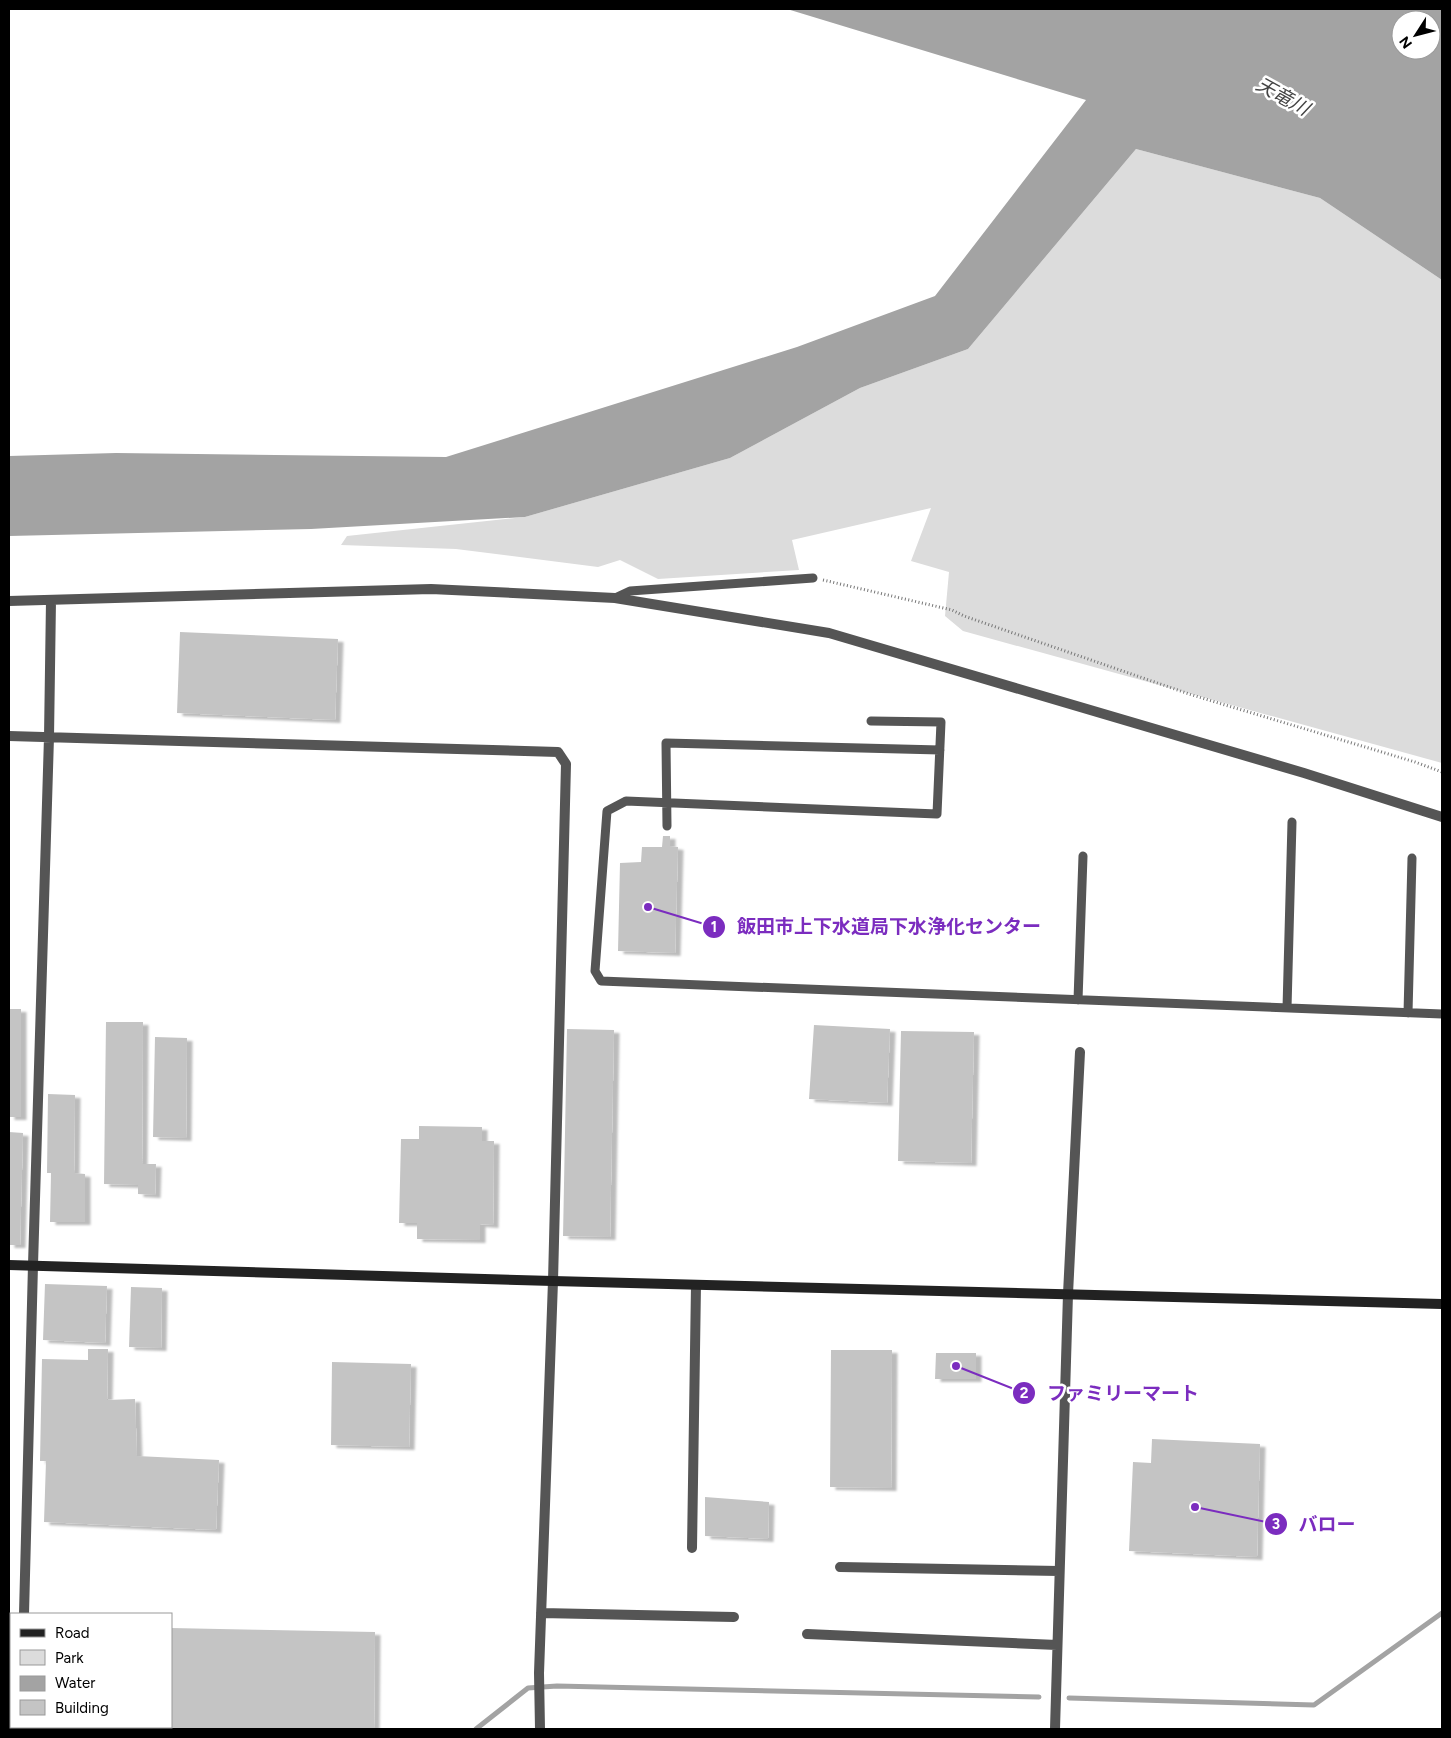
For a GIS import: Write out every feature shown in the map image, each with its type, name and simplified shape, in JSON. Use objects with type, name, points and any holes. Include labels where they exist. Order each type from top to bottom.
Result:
[{"type":"street","points":[[9,600],[431,588],[614,598],[829,633],[1304,773],[1442,817]]},
{"type":"street","points":[[24,1613],[49,737],[51,600]]},
{"type":"street","points":[[9,736],[558,752],[566,764],[539,1673],[540,1729]]},
{"type":"street","points":[[1055,1729],[1068,1294],[1080,1052]]},
{"type":"street","points":[[9,1264],[552,1282],[1442,1304]]},
{"type":"street","points":[[692,1548],[696,1285]]},
{"type":"street","points":[[840,1567],[1059,1571]]},
{"type":"street","points":[[541,1613],[734,1617]]},
{"type":"street","points":[[807,1634],[1057,1646]]},
{"type":"lane","points":[[614,598],[630,591],[813,578]]},
{"type":"lane","points":[[871,721],[941,722],[937,814],[626,800],[606,811],[595,971],[601,981],[1442,1014]]},
{"type":"lane","points":[[667,826],[666,743],[940,750]]},
{"type":"lane","points":[[1287,1008],[1292,822]]},
{"type":"lane","points":[[1078,1000],[1083,856]]},
{"type":"lane","points":[[1408,1012],[1412,858]]},
{"type":"path","points":[[813,578],[952,610],[964,616],[1192,695],[1415,762],[1442,772]]},
{"type":"green space","points":[[1136,149],[1320,198],[1442,280],[1442,763],[963,631],[945,616],[949,572],[911,561],[931,508],[792,540],[799,570],[658,579],[620,560],[598,567],[456,549],[341,545],[347,536],[525,517],[730,458],[860,388],[968,349]]},
{"type":"water","name":"天竜川","points":[[787,9],[1442,9],[1442,280],[1320,198],[1136,149],[968,349],[860,388],[730,458],[525,517],[311,529],[9,536],[9,456],[116,453],[446,457],[797,347],[935,296],[1086,100]]},
{"type":"building","points":[[180,632],[338,639],[335,720],[177,713]]},
{"type":"building","points":[[663,836],[670,836],[670,846],[678,847],[675,953],[618,951],[620,863],[641,862],[642,847],[662,847]]},
{"type":"building","points":[[9,1009],[21,1009],[21,1117],[9,1117]]},
{"type":"building","points":[[106,1022],[143,1022],[142,1164],[156,1164],[155,1195],[138,1194],[138,1185],[104,1184]]},
{"type":"building","points":[[814,1025],[890,1029],[887,1103],[809,1099]]},
{"type":"building","points":[[567,1029],[614,1030],[610,1237],[563,1236]]},
{"type":"building","points":[[901,1031],[974,1032],[971,1163],[898,1161]]},
{"type":"building","points":[[155,1037],[187,1038],[186,1138],[153,1137]]},
{"type":"building","points":[[48,1094],[75,1095],[74,1173],[85,1174],[85,1222],[50,1222],[51,1173],[47,1173]]},
{"type":"building","points":[[419,1126],[482,1127],[482,1141],[494,1141],[493,1225],[480,1224],[480,1240],[417,1239],[417,1223],[399,1223],[401,1139],[419,1139]]},
{"type":"building","points":[[9,1132],[23,1133],[20,1245],[9,1245]]},
{"type":"building","points":[[45,1284],[107,1286],[105,1343],[43,1340]]},
{"type":"building","points":[[131,1287],[162,1288],[161,1348],[129,1347]]},
{"type":"building","points":[[88,1349],[108,1349],[107,1400],[135,1399],[137,1456],[219,1460],[216,1530],[44,1522],[46,1461],[40,1461],[42,1359],[88,1360]]},
{"type":"building","points":[[831,1350],[892,1350],[891,1488],[830,1487]]},
{"type":"building","points":[[936,1353],[976,1353],[976,1379],[935,1379]]},
{"type":"building","points":[[332,1362],[411,1364],[409,1447],[331,1445]]},
{"type":"building","points":[[1152,1439],[1260,1444],[1257,1557],[1129,1551],[1133,1462],[1151,1463]]},
{"type":"building","points":[[705,1497],[769,1502],[768,1539],[705,1536]]},
{"type":"building","points":[[172,1628],[375,1632],[374,1729],[84,1729],[172,1728]]},
{"type":"waterway","points":[[1069,1698],[1314,1705],[1442,1613]]},
{"type":"waterway","points":[[476,1729],[528,1688],[557,1686],[1039,1697]]},
{"type":"place","name":"飯田市上下水道局下水浄化センター","points":[[648,907]]},
{"type":"place","name":"ファミリーマート","points":[[956,1366]]},
{"type":"place","name":"バロー","points":[[1195,1507]]}]
